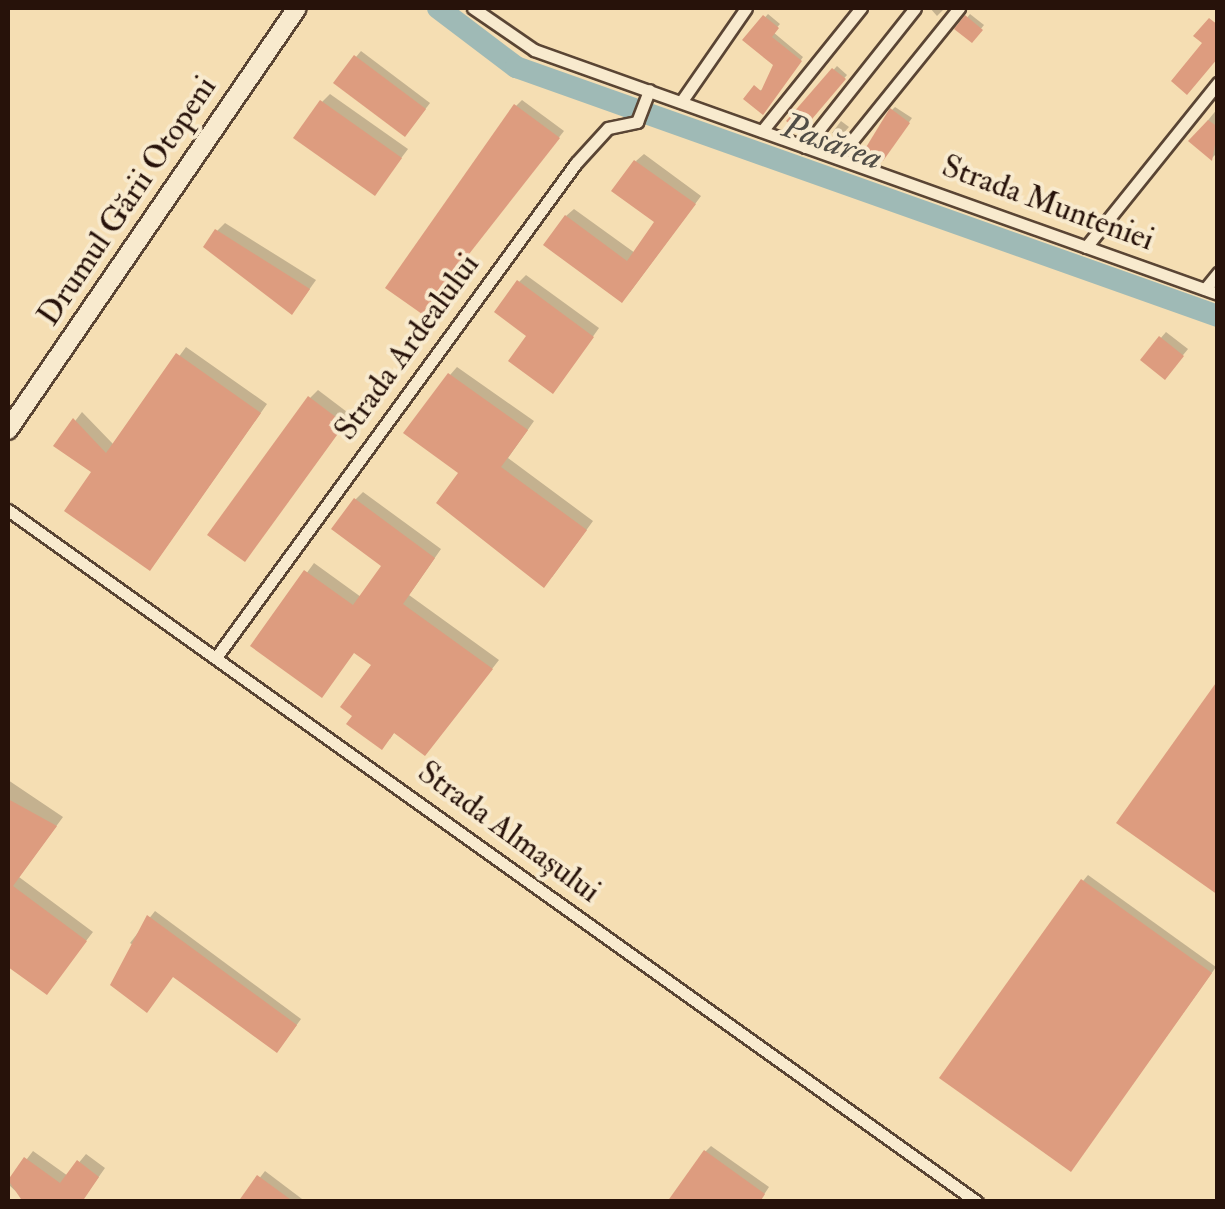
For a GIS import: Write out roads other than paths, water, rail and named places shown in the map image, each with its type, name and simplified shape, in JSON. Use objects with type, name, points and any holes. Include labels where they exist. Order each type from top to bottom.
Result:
[{"type":"main road","name":"Drumul Gării Otopeni","points":[[8,430],[297,8]]},
{"type":"street","name":"Strada Munteniei","points":[[473,8],[534,50],[648,94],[681,102],[1211,291]]},
{"type":"street","points":[[681,102],[746,8]]},
{"type":"street","points":[[762,131],[861,8]]},
{"type":"street","points":[[805,147],[915,8]]},
{"type":"street","points":[[838,158],[959,8]]},
{"type":"street","points":[[1086,246],[1218,83]]},
{"type":"street","name":"Strada Ardealului","points":[[216,656],[596,137],[637,122],[648,94]]},
{"type":"street","points":[[1211,291],[1218,273]]},
{"type":"street","name":"Strada Almașului","points":[[8,510],[977,1202]]},
{"type":"waterway","name":"Pasărea","points":[[438,8],[516,67],[1218,316]]}]
